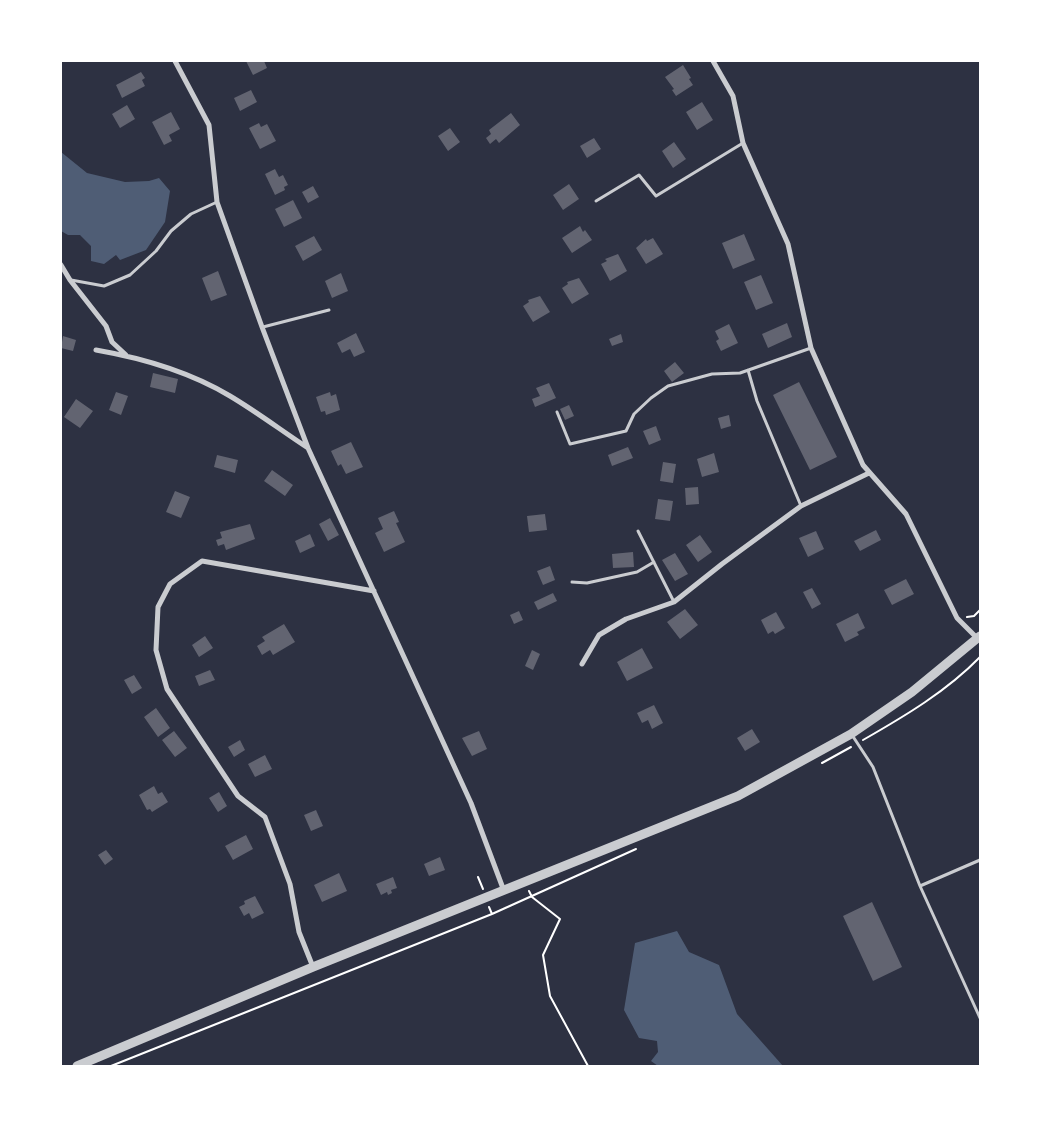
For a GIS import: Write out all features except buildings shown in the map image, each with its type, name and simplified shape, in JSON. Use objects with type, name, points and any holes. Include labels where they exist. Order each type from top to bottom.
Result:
[{"type":"street","points":[[175,61],[209,125],[217,202],[308,448],[471,803],[504,892]]},
{"type":"street","points":[[78,1066],[313,968],[738,796],[851,734],[912,692],[978,637],[958,618],[906,514],[863,465],[811,348],[788,244],[743,142],[733,96],[712,61]]},
{"type":"street","points":[[61,265],[70,280],[106,326],[112,342],[126,355]]},
{"type":"street","points":[[96,350],[126,355],[201,381],[230,396],[308,448]]},
{"type":"street","points":[[582,664],[599,635],[626,619],[674,602],[801,506],[869,473]]},
{"type":"street","points":[[313,968],[299,932],[290,884],[265,817],[238,796],[168,689],[156,650],[158,607],[170,584],[202,561],[374,592]]},
{"type":"lane","points":[[596,201],[639,175],[656,196],[743,142]]},
{"type":"lane","points":[[70,280],[104,286],[130,275],[156,251],[171,231],[191,214],[217,202]]},
{"type":"lane","points":[[262,327],[329,310]]},
{"type":"lane","points":[[557,412],[570,444],[626,431],[634,414],[651,398],[668,386],[712,374],[740,373],[811,348]]},
{"type":"lane","points":[[748,370],[757,402],[801,506]]},
{"type":"lane","points":[[638,531],[674,602]]},
{"type":"lane","points":[[572,582],[587,583],[637,572],[654,562]]},
{"type":"lane","points":[[851,734],[873,766],[920,886],[980,1018]]},
{"type":"lane","points":[[920,886],[980,860]]},
{"type":"path","points":[[958,618],[974,616],[980,610]]},
{"type":"path","points":[[526,882],[532,897],[560,918],[543,955],[550,996],[588,1066]]},
{"type":"path","points":[[111,1066],[492,914]]},
{"type":"water","points":[[61,152],[87,173],[125,182],[149,181],[159,178],[170,191],[165,222],[146,250],[120,260],[116,255],[104,264],[91,261],[91,246],[80,235],[68,235],[61,231]]},
{"type":"water","points":[[677,931],[689,952],[719,965],[737,1014],[783,1066],[658,1066],[651,1061],[658,1052],[657,1041],[639,1038],[624,1010],[635,943]]}]
